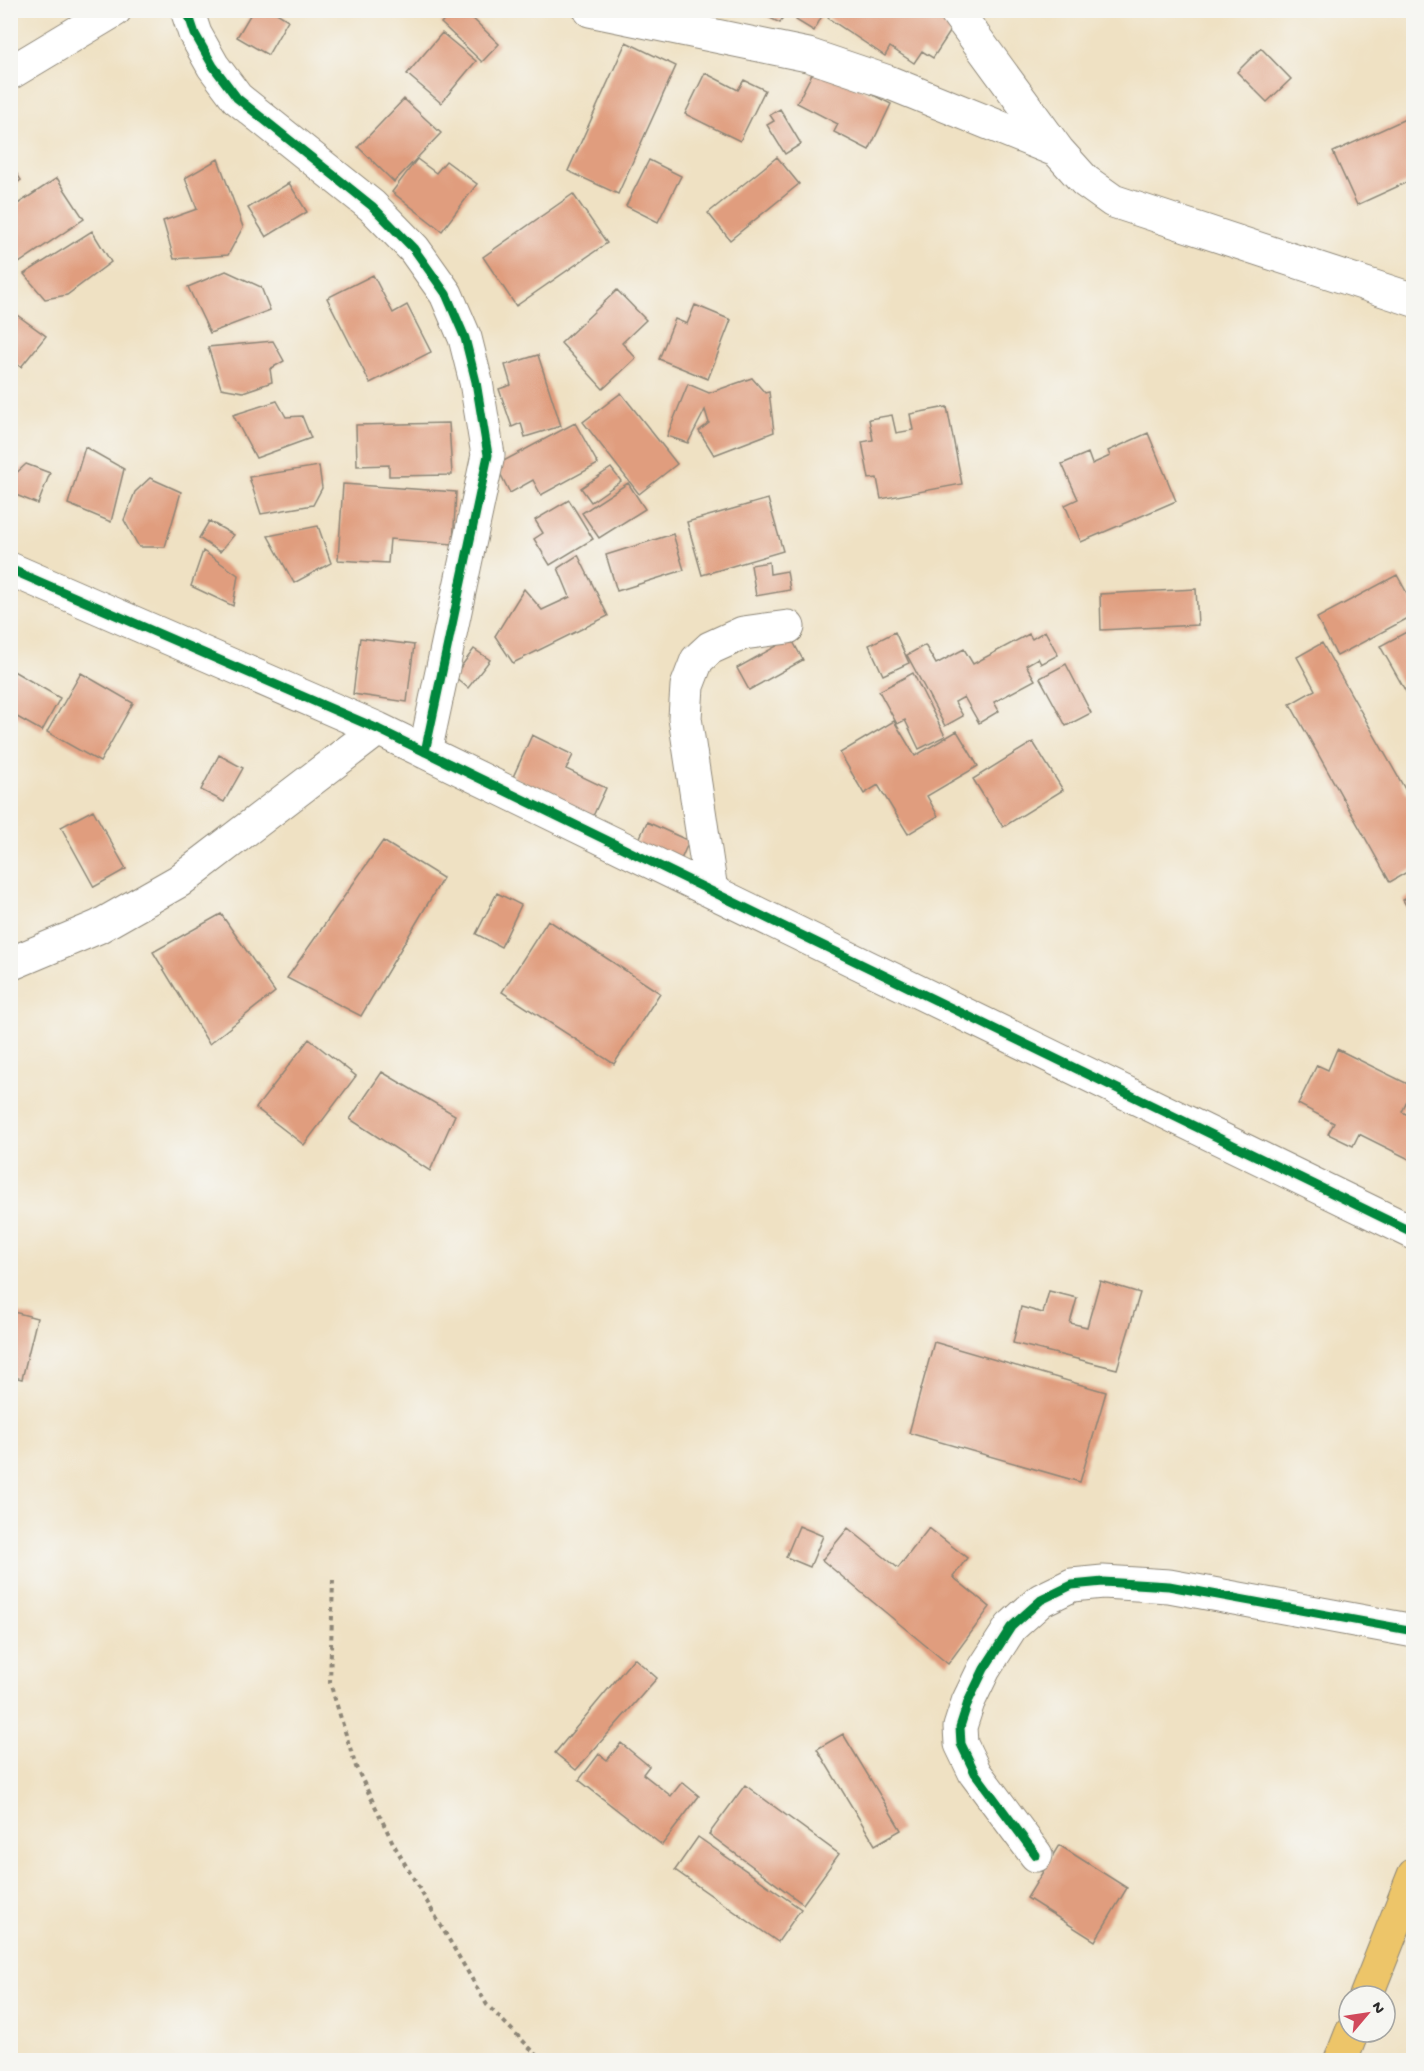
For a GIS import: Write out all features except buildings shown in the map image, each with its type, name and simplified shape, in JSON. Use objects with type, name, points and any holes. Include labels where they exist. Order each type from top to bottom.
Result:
[{"type":"main road","points":[[1371,1984],[1413,1875]]},
{"type":"main road","points":[[1341,2061],[1347,2044]]},
{"type":"street","points":[[10,73],[115,10]]},
{"type":"street","points":[[187,10],[195,34],[213,66],[237,98],[372,206],[414,249],[446,294],[465,338],[477,382],[488,455],[425,752]]},
{"type":"street","points":[[590,10],[808,54],[888,82],[1058,151]]},
{"type":"street","points":[[955,10],[1058,151],[1085,181],[1113,201],[1413,300]]},
{"type":"street","points":[[10,569],[378,729],[1413,1233]]},
{"type":"street","points":[[711,890],[686,718],[687,686],[696,660],[710,648],[743,633],[788,627]]},
{"type":"street","points":[[10,964],[98,927],[179,881],[378,729]]},
{"type":"street","points":[[1036,1855],[975,1773],[961,1744],[960,1726],[968,1702],[984,1669],[1011,1627],[1041,1600],[1082,1584],[1102,1582],[1169,1586],[1413,1631]]},
{"type":"path","points":[[333,1580],[330,1683],[356,1767],[394,1845],[487,2005],[542,2061]]},
{"type":"cycle path","points":[[187,10],[195,34],[213,66],[237,98],[372,206],[414,249],[446,294],[465,338],[476,382],[488,455],[425,752]]},
{"type":"cycle path","points":[[10,569],[378,729],[1414,1233]]},
{"type":"cycle path","points":[[1036,1855],[975,1773],[961,1744],[960,1727],[968,1702],[984,1669],[1011,1627],[1041,1600],[1072,1585],[1103,1582],[1169,1586],[1414,1631]]}]
